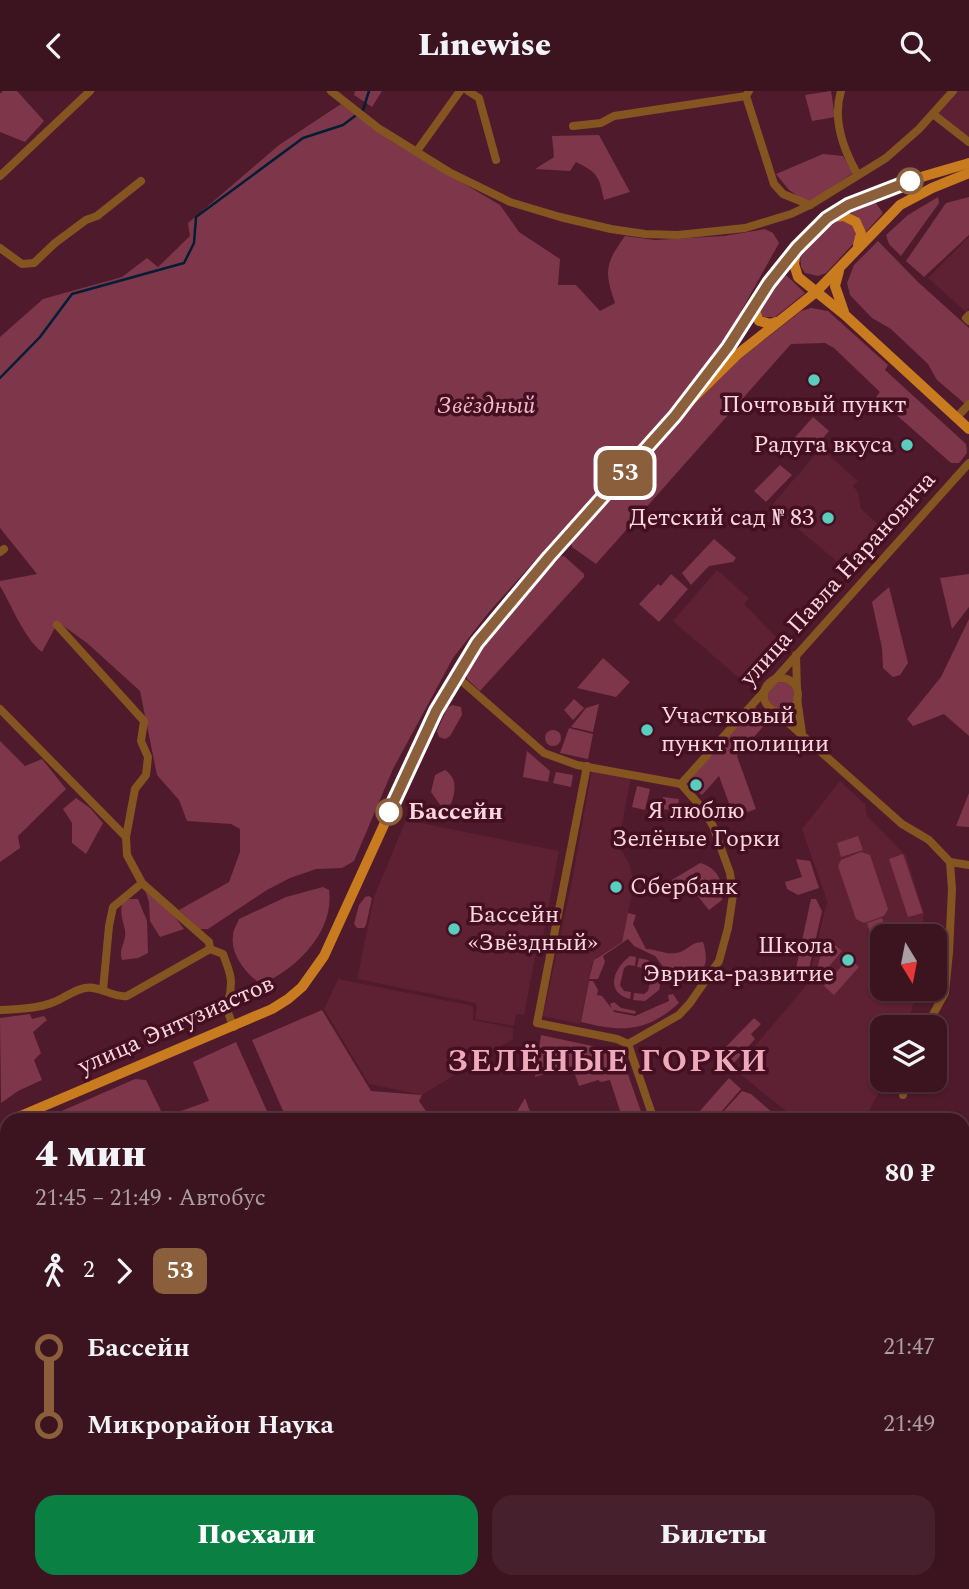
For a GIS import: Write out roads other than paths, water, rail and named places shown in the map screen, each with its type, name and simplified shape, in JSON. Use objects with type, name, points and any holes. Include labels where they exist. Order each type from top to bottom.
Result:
[{"type":"main road","name":"улица Энтузиастов","points":[[28,1113],[234,1027],[288,999],[302,987],[317,967],[436,711],[491,625],[675,416],[728,347],[755,304],[797,248],[827,218],[873,195],[969,163]]},
{"type":"main road","name":"улица Энтузиастов","points":[[675,416],[738,354],[816,292],[900,205],[969,173]]},
{"type":"main road","points":[[827,218],[844,216],[856,222],[860,233],[857,248]]},
{"type":"main road","points":[[797,248],[795,270],[969,429]]},
{"type":"main road","points":[[840,267],[835,286],[845,315]]},
{"type":"main road","points":[[755,304],[755,314],[760,321],[771,324],[776,322]]},
{"type":"street","points":[[0,176],[90,91]]},
{"type":"street","points":[[331,91],[378,128],[449,172],[510,202],[560,217],[645,234],[678,235],[745,228],[791,214],[810,205],[886,158],[919,129],[953,91]]},
{"type":"street","points":[[417,151],[460,91]]},
{"type":"street","points":[[468,91],[479,98],[496,160]]},
{"type":"street","points":[[841,91],[838,114],[844,151],[858,175]]},
{"type":"street","points":[[573,126],[601,123],[614,116],[748,94],[774,184],[783,194],[810,205]]},
{"type":"street","points":[[933,114],[969,142]]},
{"type":"street","points":[[0,248],[22,264],[34,263],[55,243],[86,220],[97,216],[141,181]]},
{"type":"street","points":[[969,315],[966,318],[969,321]]},
{"type":"street","points":[[956,418],[969,404]]},
{"type":"street","name":"улица Павла Нарановича","points":[[681,784],[969,463]]},
{"type":"street","points":[[57,625],[144,721],[141,741],[149,757],[146,775],[135,789],[126,837],[127,855],[142,883],[209,942],[210,949]]},
{"type":"street","points":[[796,655],[802,733]]},
{"type":"street","points":[[456,676],[544,753],[562,762],[681,784],[703,809],[721,843],[733,895],[719,961],[690,1003],[671,1020],[628,1044]]},
{"type":"street","points":[[766,703],[764,695],[768,684],[776,679],[787,680],[793,684],[797,695],[789,710],[775,711]]},
{"type":"street","points":[[759,695],[902,824],[929,840],[950,862],[969,865]]},
{"type":"street","points":[[0,709],[126,837]]},
{"type":"street","points":[[587,767],[537,1023],[617,1039],[628,1044],[652,1113]]},
{"type":"street","points":[[933,1015],[945,993],[952,889],[950,862]]},
{"type":"street","points":[[103,990],[113,907],[142,883]]},
{"type":"street","points":[[210,949],[223,954],[229,972],[231,982],[225,1008],[234,1027]]},
{"type":"street","points":[[0,1010],[52,1003],[84,988],[103,990],[121,997],[137,992],[210,949]]},
{"type":"waterway","points":[[0,378],[40,337],[72,294],[184,263],[194,243],[196,217],[303,138],[343,125],[363,110],[369,91]]},
{"type":"place","name":"Почтовый пункт","points":[[814,380]]},
{"type":"place","name":"Радуга вкуса","points":[[907,445]]},
{"type":"place","name":"Детский сад № 83","points":[[828,518]]},
{"type":"place","name":"Участковый пункт полиции","points":[[647,730]]},
{"type":"place","name":"Я люблю Зелёные Горки","points":[[696,785]]},
{"type":"place","name":"Бассейн","points":[[389,812]]},
{"type":"place","name":"Сбербанк","points":[[616,887]]},
{"type":"place","name":"Бассейн «Звёздный»","points":[[454,929]]},
{"type":"place","name":"Школа Эврика-развитие","points":[[848,960]]},
{"type":"district","name":"ЗЕЛЁНЫЕ ГОРКИ","points":[[608,1061]]},
{"type":"park label","name":"Звёздный","points":[[486,406]]}]
